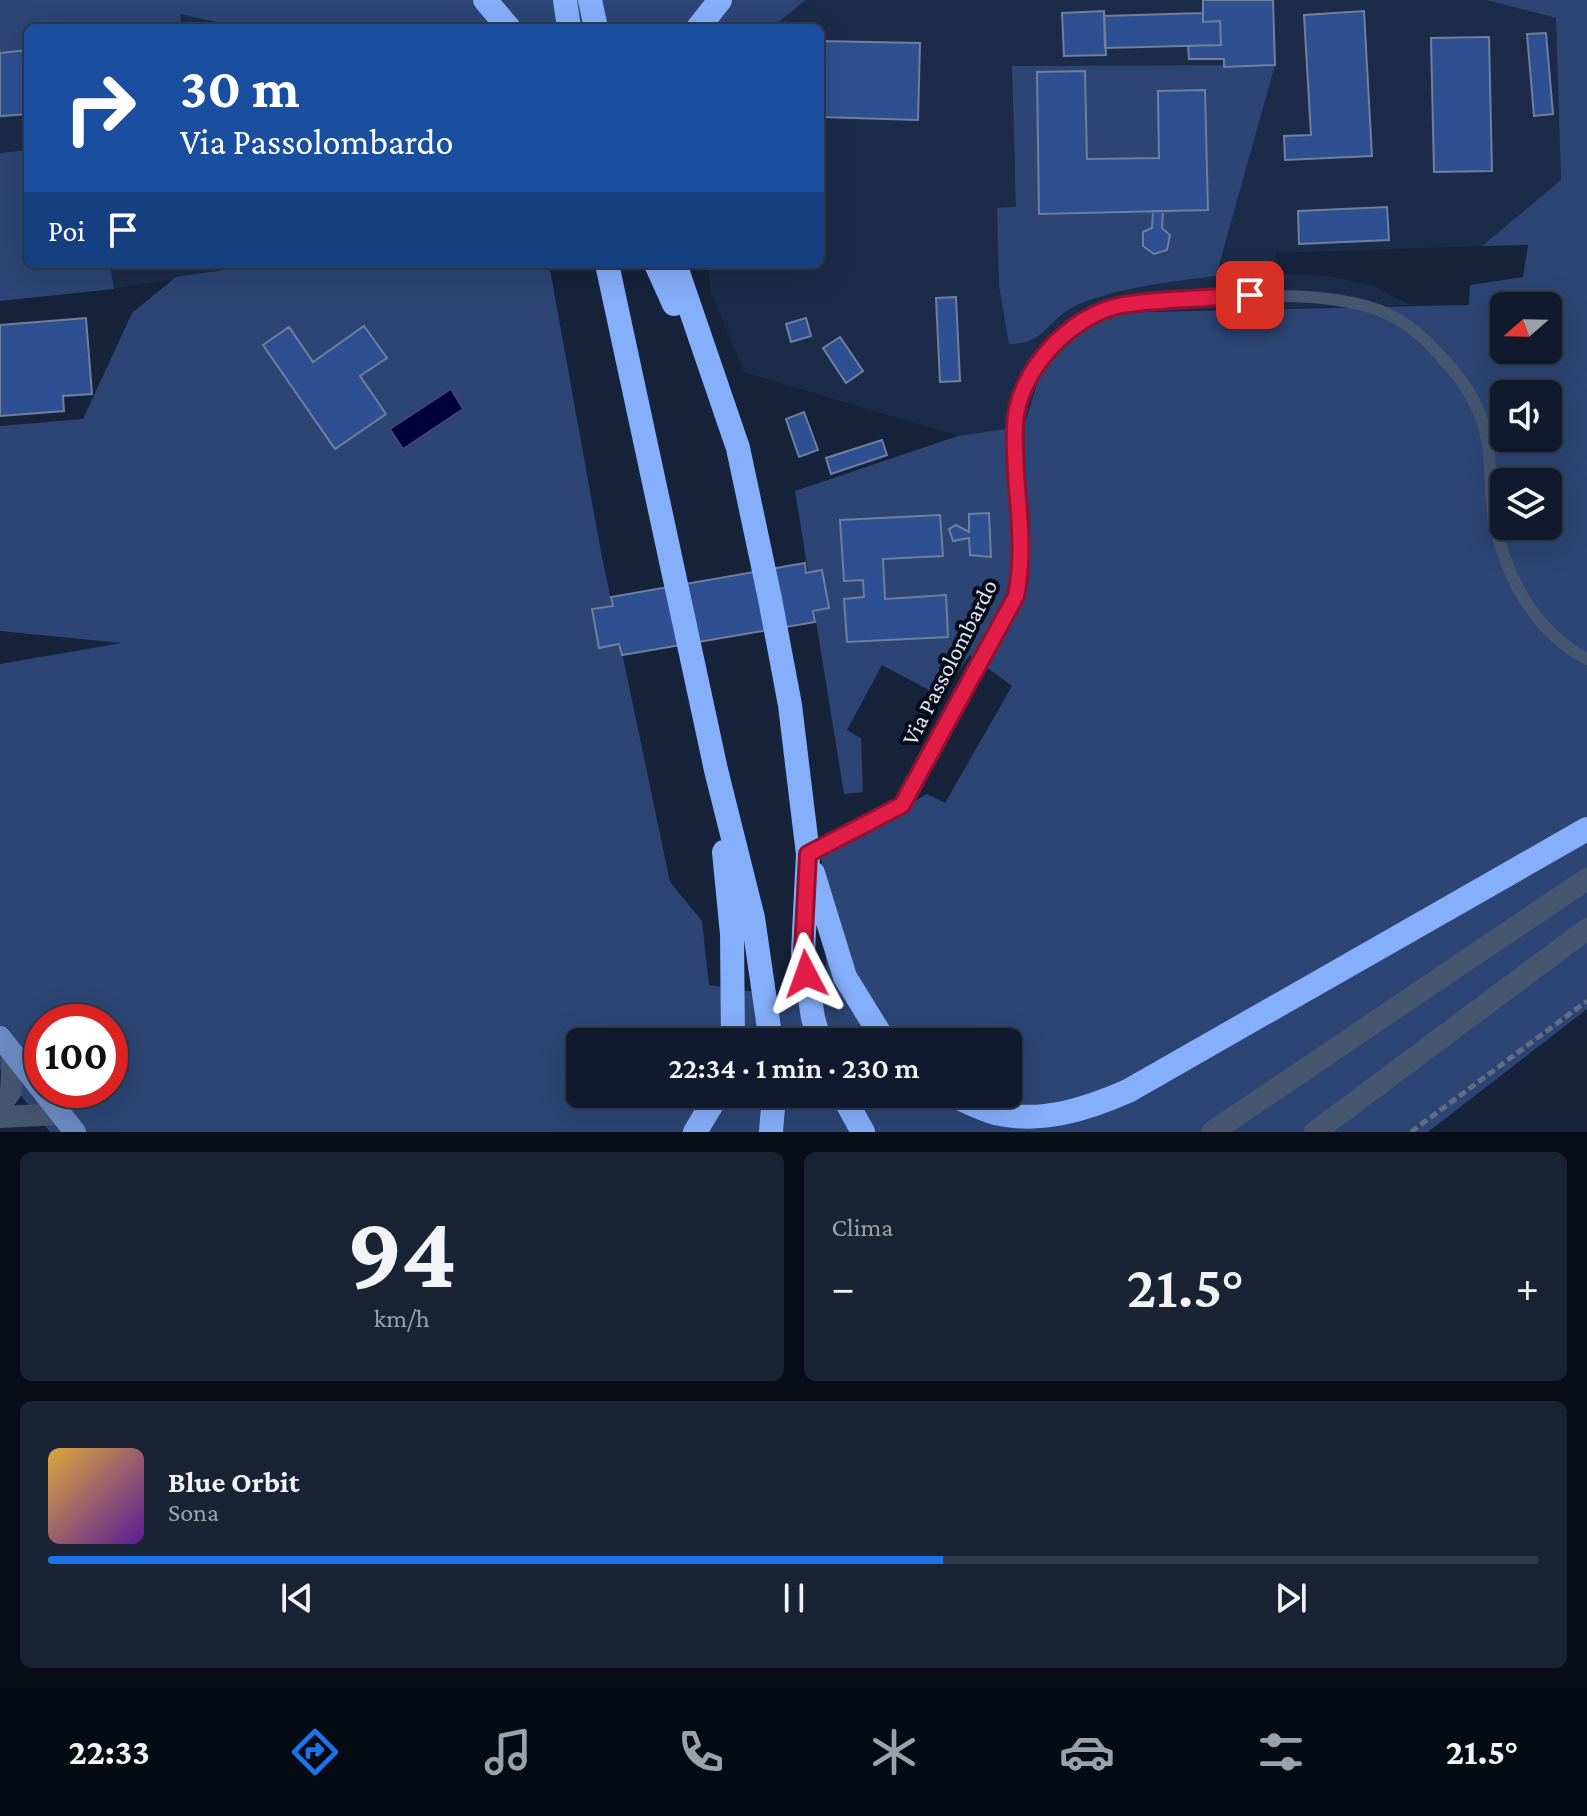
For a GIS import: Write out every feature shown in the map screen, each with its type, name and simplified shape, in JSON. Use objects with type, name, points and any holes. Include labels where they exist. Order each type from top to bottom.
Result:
[{"type":"highway","points":[[485,0],[506,24]]},
{"type":"highway","points":[[565,0],[568,24]]},
{"type":"highway","points":[[590,0],[595,24]]},
{"type":"highway","points":[[701,24],[720,0]]},
{"type":"highway","points":[[658,268],[738,448]]},
{"type":"highway","points":[[676,268],[738,448],[790,705],[808,854],[803,952],[816,1028]]},
{"type":"highway","points":[[611,272],[716,770],[753,918],[769,1028]]},
{"type":"highway","points":[[716,770],[732,934],[733,1028]]},
{"type":"highway","points":[[984,1108],[996,1113],[1040,1116],[1095,1105],[1128,1091],[1587,829]]},
{"type":"highway","points":[[808,854],[845,977],[876,1028]]},
{"type":"highway","points":[[695,1132],[710,1108]]},
{"type":"highway","points":[[771,1132],[773,1108]]},
{"type":"highway","points":[[850,1108],[863,1132]]},
{"type":"main road","points":[[1212,1132],[1587,879]]},
{"type":"main road","points":[[1315,1132],[1587,929]]},
{"type":"main road","points":[[0,1106],[11,1091],[7,1045]]},
{"type":"main road","points":[[7,1045],[75,1132]]},
{"type":"main road","points":[[0,1117],[61,1114]]},
{"type":"lane","name":"Via Passolombardo","points":[[808,854],[902,805],[914,787],[1016,596],[1023,561],[1015,424],[1021,387],[1041,356],[1091,317],[1120,305],[1250,295],[1347,302],[1389,315],[1426,339],[1456,373],[1476,405],[1487,440],[1493,512],[1504,558],[1520,594],[1543,627],[1587,659]]},
{"type":"path","points":[[1411,1132],[1587,1001]]},
{"type":"shaded area","points":[[0,0],[806,0],[776,24],[225,24],[180,14],[181,24],[24,24],[24,115],[0,118]]},
{"type":"shaded area","points":[[806,0],[1486,0],[1556,18],[1561,181],[1482,246],[1276,253],[1275,273],[1328,276],[1371,285],[1410,305],[1104,313],[1044,362],[1024,426],[958,436],[744,372],[710,290],[708,268],[824,268],[824,24],[776,24]]},
{"type":"shaded area","points":[[1486,0],[1587,0],[1587,1009],[1428,1132],[50,1132],[31,1108],[128,1108],[128,1004],[24,1004],[24,1099],[0,1069],[0,664],[122,643],[0,631],[0,426],[83,419],[132,313],[176,277],[238,268],[550,268],[601,552],[670,882],[702,921],[709,985],[828,1003],[821,856],[927,794],[945,803],[1012,686],[970,655],[940,696],[882,665],[847,730],[861,738],[863,792],[844,794],[795,491],[958,436],[1024,426],[1044,362],[1104,313],[1469,305],[1470,285],[1523,277],[1528,245],[1482,246],[1561,180],[1556,18]]},
{"type":"shaded area","points":[[180,14],[225,24],[181,24]]},
{"type":"shaded area","points":[[1275,65],[1216,276],[1145,286],[1093,299],[1067,310],[1032,340],[1009,344],[999,286],[997,208],[1016,207],[1012,66]]},
{"type":"shaded area","points":[[24,115],[24,150],[0,153],[0,118]]},
{"type":"shaded area","points":[[24,150],[24,268],[111,268],[114,289],[0,301],[0,153]]},
{"type":"shaded area","points":[[111,268],[241,268],[114,289]]},
{"type":"shaded area","points":[[451,389],[463,409],[403,449],[390,429]]},
{"type":"building","points":[[1203,0],[1273,0],[1275,65],[1224,67],[1224,59],[1189,59],[1188,46],[1221,45],[1220,21],[1203,22]]},
{"type":"building","points":[[1104,11],[1106,55],[1064,56],[1062,13]]},
{"type":"building","points":[[1364,11],[1372,156],[1285,160],[1284,136],[1311,135],[1304,15]]},
{"type":"building","points":[[1203,13],[1203,22],[1220,21],[1221,45],[1105,48],[1104,16]]},
{"type":"building","points":[[1546,33],[1553,114],[1534,116],[1527,34]]},
{"type":"building","points":[[1489,37],[1492,171],[1434,172],[1431,38]]},
{"type":"building","points":[[824,41],[920,43],[918,120],[824,117]]},
{"type":"building","points":[[24,50],[24,114],[0,116],[0,53]]},
{"type":"building","points":[[1085,71],[1087,159],[1159,158],[1158,91],[1205,90],[1208,210],[1039,214],[1037,72]]},
{"type":"building","points":[[1387,207],[1389,240],[1299,244],[1298,211]]},
{"type":"building","points":[[1153,211],[1163,211],[1162,228],[1170,235],[1167,250],[1154,254],[1143,246],[1143,232],[1152,228]]},
{"type":"building","points":[[956,297],[960,381],[940,382],[936,298]]},
{"type":"building","points":[[86,318],[92,394],[63,396],[64,411],[0,416],[0,325]]},
{"type":"building","points":[[806,318],[811,336],[791,342],[786,324]]},
{"type":"building","points":[[364,326],[387,358],[360,376],[386,414],[335,449],[263,345],[289,327],[313,362]]},
{"type":"building","points":[[840,337],[863,371],[846,383],[823,348]]},
{"type":"building","points":[[804,412],[818,450],[799,457],[786,419]]},
{"type":"building","points":[[882,440],[887,455],[831,474],[826,458]]},
{"type":"building","points":[[989,513],[991,557],[970,555],[969,538],[953,541],[949,529],[956,525],[969,532],[969,514]]},
{"type":"building","points":[[940,515],[943,556],[883,559],[885,599],[946,595],[948,637],[847,642],[844,599],[864,597],[863,580],[844,581],[840,520]]},
{"type":"building","points":[[805,563],[806,573],[822,570],[829,608],[813,611],[815,622],[622,655],[619,644],[599,648],[592,609],[613,606],[611,597]]},
{"type":"route","points":[[806,974],[803,952],[808,854],[850,835],[902,805],[982,664],[1016,596],[1023,561],[1015,424],[1021,387],[1041,356],[1091,317],[1120,305],[1250,295]]}]
